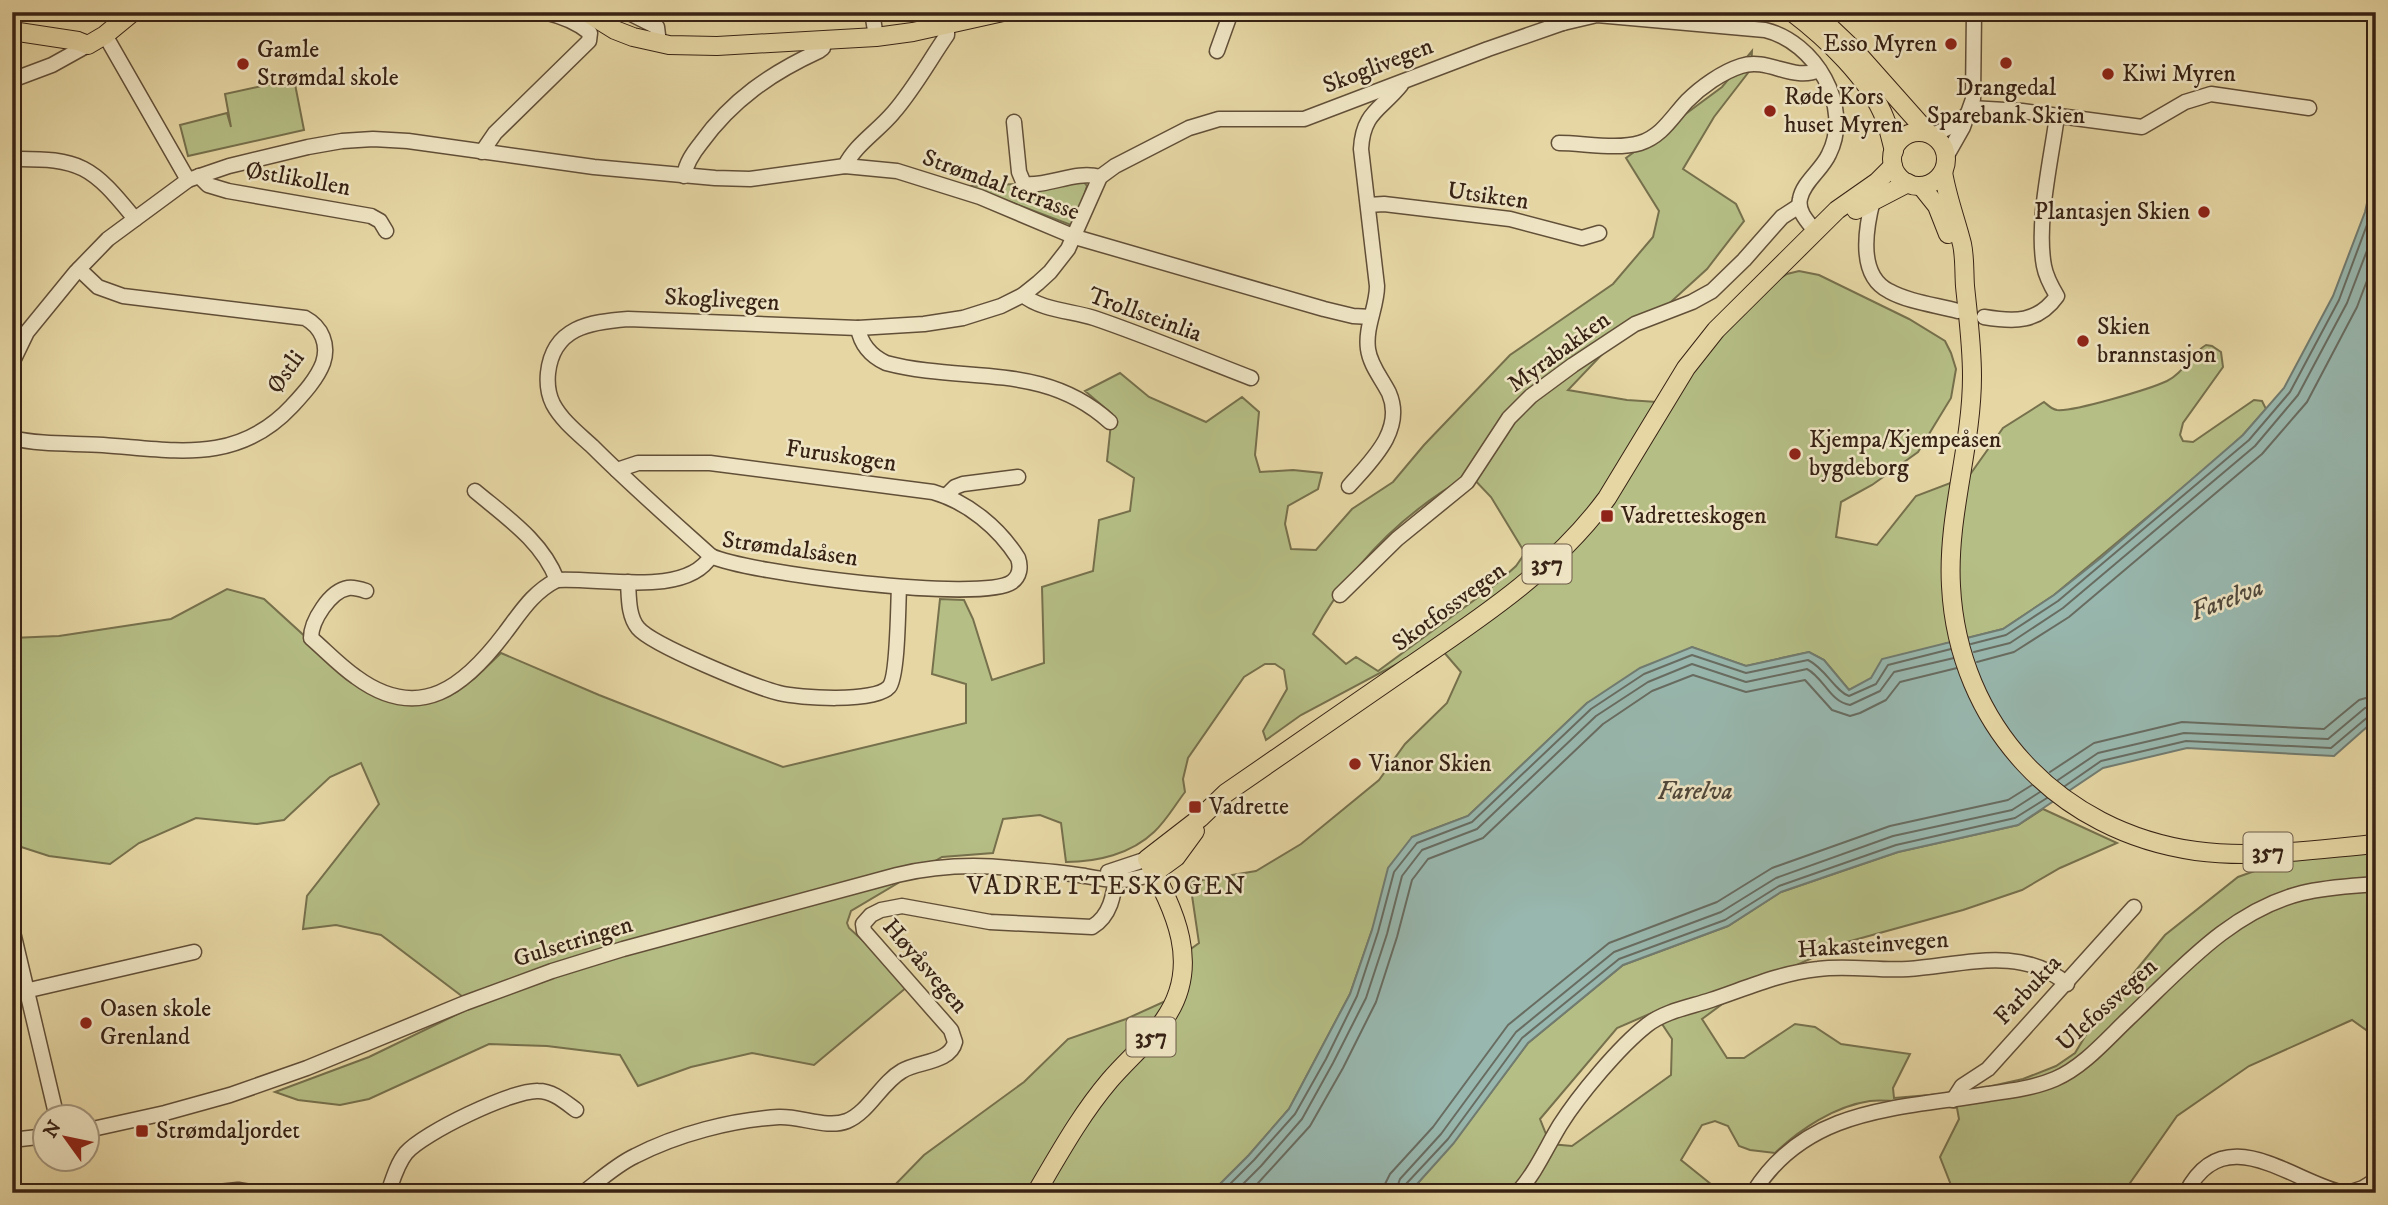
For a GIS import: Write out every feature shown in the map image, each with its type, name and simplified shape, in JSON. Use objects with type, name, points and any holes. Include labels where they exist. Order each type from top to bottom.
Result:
[{"type":"main road","points":[[12,31],[78,41],[88,45],[133,12]]},
{"type":"main road","points":[[105,34],[119,32],[149,12]]},
{"type":"main road","points":[[586,12],[625,34],[659,43],[717,46],[876,37],[1003,12]]},
{"type":"main road","name":"357","points":[[1792,12],[1829,44],[1864,84],[1885,118],[1899,176],[1915,185],[1941,215],[1965,284]]},
{"type":"main road","name":"357","points":[[1814,12],[1857,52],[1942,145],[1966,266],[1965,284],[1971,338],[1972,392],[1955,511],[1950,568],[1954,619],[1962,656],[1987,713],[2011,749],[2038,778],[2080,810],[2115,829],[2162,844],[2199,851],[2247,853],[2376,844]]},
{"type":"main road","name":"357","points":[[1893,158],[1907,135],[1921,132],[1930,134]]},
{"type":"main road","name":"Skotfossvegen","points":[[1150,866],[1226,793],[1480,618],[1562,551],[1607,498],[1701,348],[1734,311],[1837,210],[1877,182],[1893,158]]},
{"type":"main road","name":"357","points":[[1915,185],[1934,182],[1945,165]]},
{"type":"main road","name":"Skotfossvegen","points":[[1816,232],[1873,200],[1915,185]]},
{"type":"main road","name":"357","points":[[1036,1193],[1096,1098],[1163,1022],[1176,998],[1182,957],[1180,932],[1174,912],[1150,866]]},
{"type":"street","points":[[482,152],[495,133],[590,37],[586,29],[544,12]]},
{"type":"street","points":[[627,12],[657,27],[659,43]]},
{"type":"street","points":[[873,12],[876,37]]},
{"type":"street","points":[[1217,51],[1231,12]]},
{"type":"street","points":[[1532,12],[1563,23]]},
{"type":"street","points":[[1945,165],[1973,99],[1975,12]]},
{"type":"street","name":"Skoglivegen","points":[[711,556],[566,421],[550,396],[550,359],[562,339],[574,330],[603,321],[628,319],[858,328],[924,324],[963,318],[1001,306],[1023,295],[1050,272],[1075,237],[1100,177],[1159,142],[1205,123],[1233,118],[1304,119],[1402,80],[1589,16],[1608,15],[1765,30],[1790,40],[1819,71],[1834,99],[1837,118],[1835,137],[1823,165],[1802,192],[1800,206]]},
{"type":"street","points":[[845,166],[853,152],[886,121],[906,97],[947,35],[947,24]]},
{"type":"street","points":[[105,34],[194,178]]},
{"type":"street","points":[[684,176],[692,155],[725,112],[787,66],[819,51],[824,40]]},
{"type":"street","points":[[12,80],[52,65],[88,45]]},
{"type":"street","points":[[1559,143],[1638,144],[1663,129],[1688,101],[1708,85],[1738,67],[1763,64],[1800,74],[1819,71]]},
{"type":"street","points":[[1349,486],[1382,446],[1393,418],[1392,401],[1368,348],[1377,286],[1361,162],[1364,130],[1372,113],[1397,90],[1402,80]]},
{"type":"street","points":[[1970,109],[2022,111],[2142,127],[2185,102],[2211,94],[2309,108]]},
{"type":"street","points":[[1930,134],[1959,122],[1970,109]]},
{"type":"street","points":[[1984,317],[2005,320],[2035,316],[2043,313],[2057,296],[2048,280],[2042,251],[2043,219],[2057,116]]},
{"type":"street","points":[[1014,122],[1019,172],[1024,184],[1088,174],[1100,177]]},
{"type":"street","name":"Strømdal terrasse","points":[[12,363],[31,325],[108,239],[194,178],[229,166],[342,141],[392,139],[594,167],[684,176],[750,179],[845,166],[874,167],[935,182],[980,197],[1075,237],[1324,309],[1371,317]]},
{"type":"street","points":[[12,159],[60,161],[82,167],[105,184],[135,219]]},
{"type":"street","name":"Østlikollen","points":[[194,178],[228,191],[371,216],[380,220],[386,230]]},
{"type":"street","points":[[1873,200],[1867,222],[1866,240],[1871,269],[1877,282],[1896,295],[1958,311]]},
{"type":"street","name":"Utsikten","points":[[1368,205],[1384,204],[1510,219],[1582,239],[1599,233]]},
{"type":"street","points":[[1800,206],[1802,214],[1816,232]]},
{"type":"street","name":"Myrabakken","points":[[1340,595],[1413,524],[1467,482],[1509,418],[1531,396],[1635,324],[1692,302],[1712,291],[1782,217],[1800,206]]},
{"type":"street","name":"Østli","points":[[12,438],[190,451],[221,448],[254,436],[281,418],[313,381],[324,359],[325,342],[311,321],[305,318],[124,296],[98,287],[79,269]]},
{"type":"street","name":"Trollsteinlia","points":[[1023,295],[1032,301],[1101,321],[1251,378]]},
{"type":"street","points":[[858,328],[867,350],[886,363],[1000,377],[1048,386],[1085,402],[1110,422]]},
{"type":"street","name":"Furuskogen","points":[[617,470],[638,463],[710,463],[916,489],[946,496],[974,512],[1004,540],[1018,558],[1018,575]]},
{"type":"street","points":[[946,496],[962,484],[1018,477]]},
{"type":"street","points":[[366,591],[351,587],[338,593],[318,617],[311,632],[311,638],[344,668],[367,684],[390,695],[419,697],[451,688],[468,676],[489,654],[528,601],[546,585],[557,580],[552,565],[538,547],[475,491]]},
{"type":"street","name":"Strømdalsåsen","points":[[557,580],[668,580],[690,576],[711,556],[750,568],[899,587],[947,590],[992,588],[1007,584],[1018,575]]},
{"type":"street","points":[[628,582],[631,613],[636,625],[655,641],[769,690],[816,697],[869,695],[884,691],[892,684],[899,587]]},
{"type":"street","name":"Gulsetringen","points":[[102,1127],[230,1095],[307,1068],[486,995],[576,964],[897,875],[964,865],[1086,876],[1116,876]]},
{"type":"street","points":[[1116,876],[1150,866]]},
{"type":"street","name":"Høyåsvegen","points":[[583,1193],[635,1156],[701,1132],[776,1117],[828,1123],[850,1120],[895,1075],[951,1052],[955,1042],[951,1030],[864,931],[863,924],[871,915],[902,906],[990,922],[1086,928],[1097,923],[1106,913],[1116,876]]},
{"type":"street","name":"Ulefossvegen","points":[[1753,1193],[1778,1159],[1800,1141],[1818,1131],[1871,1113],[2033,1086],[2069,1072],[2092,1054],[2203,948],[2250,914],[2301,893],[2376,884]]},
{"type":"street","name":"Farbukta","points":[[1953,1100],[1958,1090],[1987,1069],[2067,984],[2134,907]]},
{"type":"street","points":[[12,928],[19,992],[53,1104]]},
{"type":"street","points":[[19,992],[194,952]]},
{"type":"street","name":"Hakasteinvegen","points":[[1517,1193],[1528,1181],[1566,1115],[1583,1094],[1640,1031],[1670,1013],[1771,978],[1819,969],[1890,970],[2008,959],[2040,966],[2067,984]]},
{"type":"street","points":[[388,1193],[400,1162],[414,1145],[449,1124],[501,1101],[537,1091],[555,1095],[576,1110]]},
{"type":"street","points":[[12,1140],[32,1138]]},
{"type":"street","points":[[2186,1193],[2206,1167],[2221,1159],[2236,1157],[2285,1168],[2321,1186],[2343,1193]]},
{"type":"street","points":[[2348,1193],[2376,1180]]},
{"type":"street","points":[[208,1193],[237,1190],[257,1193]]},
{"type":"green space","points":[[1752,51],[1751,69],[1714,117],[1683,169],[1736,204],[1744,221],[1707,269],[1662,310],[1609,347],[1568,390],[1627,400],[1672,403],[1704,356],[1735,321],[1770,285],[1787,274],[1799,271],[1819,275],[1909,319],[1945,341],[1956,369],[1951,398],[1918,452],[1872,485],[1841,502],[1836,537],[1877,545],[1916,496],[1969,476],[2003,428],[2044,402],[2051,408],[2066,410],[2158,385],[2173,378],[2206,345],[2221,352],[2223,367],[2183,423],[2180,435],[2183,441],[2193,442],[2254,400],[2262,401],[2266,409],[2217,459],[2054,595],[2003,629],[1944,644],[1849,690],[1824,660],[1809,652],[1746,666],[1692,647],[1587,703],[1468,816],[1412,837],[1372,930],[1350,994],[1289,1109],[1211,1193],[887,1193],[924,1155],[1024,1082],[1068,1039],[1126,1019],[1181,994],[1181,956],[1199,943],[1190,882],[1256,871],[1301,844],[1379,780],[1405,744],[1447,703],[1461,672],[1436,643],[1301,715],[1266,740],[1263,731],[1287,689],[1284,670],[1275,664],[1265,664],[1244,677],[1188,758],[1183,779],[1185,792],[1154,832],[1135,846],[1101,858],[1066,862],[1061,823],[1040,815],[1003,819],[993,853],[942,857],[851,911],[847,923],[849,928],[882,958],[907,987],[814,1065],[752,1053],[691,1067],[638,1086],[620,1055],[547,1046],[489,1044],[369,1099],[340,1105],[298,1100],[275,1092],[369,1057],[464,1011],[463,997],[381,935],[336,925],[303,929],[307,896],[379,804],[361,763],[330,777],[284,820],[257,824],[196,818],[139,843],[110,864],[49,856],[12,844],[12,638],[59,636],[171,619],[227,589],[264,599],[355,682],[436,700],[456,692],[501,653],[599,695],[783,767],[966,723],[966,684],[932,674],[940,599],[964,600],[973,619],[992,680],[1044,663],[1042,587],[1093,571],[1099,520],[1130,511],[1134,478],[1107,461],[1112,414],[1085,391],[1120,373],[1149,397],[1206,422],[1242,397],[1259,412],[1255,455],[1260,472],[1293,470],[1322,473],[1318,489],[1288,506],[1285,524],[1291,549],[1316,550],[1352,509],[1393,482],[1424,445],[1510,355],[1613,284],[1653,237],[1659,211],[1626,158],[1722,87]],"holes":[[[1470,475],[1491,497],[1525,553],[1516,566],[1496,584],[1378,671],[1356,657],[1346,664],[1313,634],[1361,564],[1380,543],[1422,506]]]},
{"type":"green space","points":[[294,79],[304,130],[188,156],[180,125],[227,113],[231,127],[225,94]]},
{"type":"green space","points":[[1083,181],[1087,186],[1076,222],[1071,225],[968,186],[1016,184],[1027,189]]},
{"type":"green space","points":[[2043,809],[2117,843],[2060,868],[2022,890],[1963,910],[1847,942],[1740,991],[1702,1019],[1727,1058],[1744,1058],[1795,1024],[1815,1027],[1841,1044],[1910,1054],[1893,1088],[1894,1098],[1965,1092],[2023,1079],[2056,1066],[2075,1053],[2095,1020],[2165,935],[2238,877],[2296,856],[2376,851],[2376,1037],[2352,1020],[2249,1066],[2177,1116],[2123,1193],[1958,1193],[1951,1185],[1940,1157],[1959,1119],[1957,1108],[1879,1100],[1831,1113],[1795,1135],[1775,1153],[1739,1146],[1728,1126],[1715,1121],[1702,1125],[1681,1160],[1722,1193],[1409,1193],[1453,1143],[1528,1043],[1623,965],[1728,926],[1781,892],[1898,852],[2018,825]],"holes":[[[1654,1012],[1672,1039],[1671,1075],[1572,1146],[1550,1144],[1540,1119],[1617,1028]]]},
{"type":"water","name":"Farelva","points":[[2376,163],[2376,719],[2334,756],[2187,748],[2103,768],[2018,825],[1898,852],[1781,892],[1728,926],[1623,965],[1528,1043],[1453,1144],[1409,1193],[1211,1193],[1289,1109],[1350,994],[1372,930],[1388,868],[1412,837],[1468,816],[1587,703],[1640,668],[1692,647],[1746,666],[1809,652],[1824,660],[1849,690],[1871,678],[1882,659],[2003,629],[2054,595],[2243,435],[2284,388],[2333,296],[2365,212]]},
{"type":"place","name":"Esso Myren","points":[[1951,44]]},
{"type":"place","name":"Drangedal Sparebank Skien","points":[[2006,63]]},
{"type":"place","name":"Gamle Strømdal skole","points":[[243,64]]},
{"type":"place","name":"Kiwi Myren","points":[[2108,74]]},
{"type":"place","name":"Røde Kors huset Myren","points":[[1770,111]]},
{"type":"place","name":"Plantasjen Skien","points":[[2204,212]]},
{"type":"place","name":"Skien brannstasjon","points":[[2083,341]]},
{"type":"place","name":"Kjempa/Kjempeåsen bygdeborg","points":[[1795,454]]},
{"type":"place","name":"Vadretteskogen","points":[[1607,516]]},
{"type":"place","name":"Vianor Skien","points":[[1355,764]]},
{"type":"place","name":"Vadrette","points":[[1195,807]]},
{"type":"place","name":"Oasen skole Grenland","points":[[86,1023]]},
{"type":"place","name":"Strømdaljordet","points":[[142,1131]]},
{"type":"district","name":"VADRETTESKOGEN","points":[[1107,886]]}]
